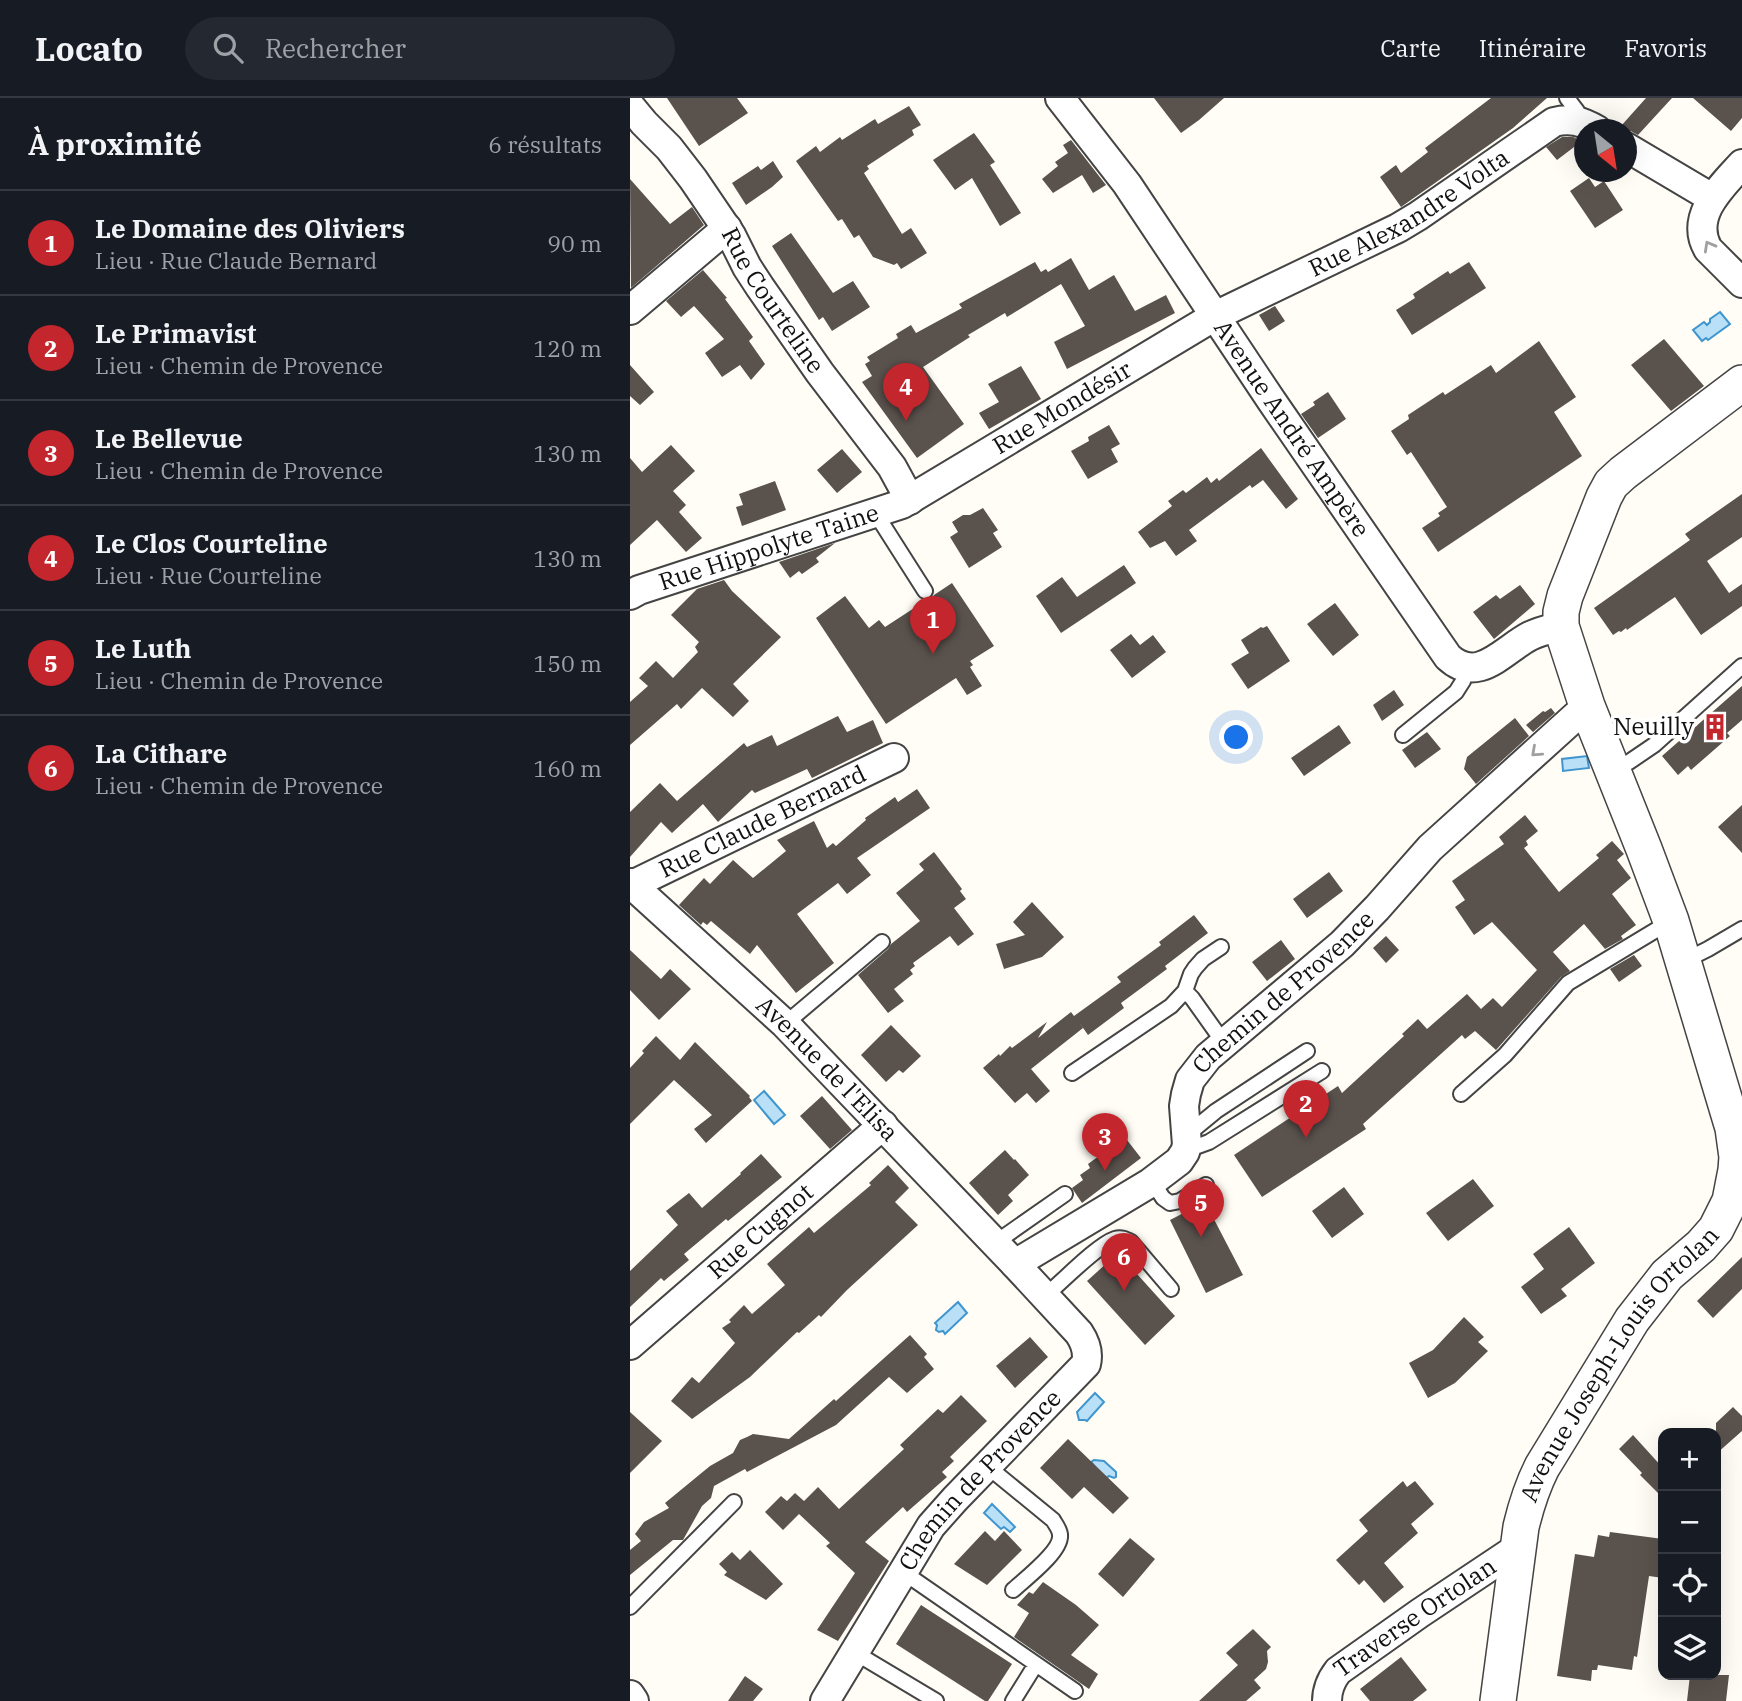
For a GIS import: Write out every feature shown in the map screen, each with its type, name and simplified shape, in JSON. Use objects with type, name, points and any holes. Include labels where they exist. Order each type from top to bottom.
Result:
[{"type":"street","name":"Avenue André Ampère","points":[[1060,98],[1127,184],[1442,650],[1453,662],[1467,667]]},
{"type":"street","name":"Rue Courteline","points":[[630,106],[677,158],[727,228],[760,287],[820,373],[892,467],[910,500]]},
{"type":"street","name":"Rue Alexandre Volta","points":[[1215,316],[1398,228],[1548,125],[1580,116]]},
{"type":"street","points":[[1637,154],[1712,198]]},
{"type":"street","points":[[1742,163],[1712,198],[1703,223],[1705,243],[1742,283]]},
{"type":"street","points":[[630,310],[727,228]]},
{"type":"street","name":"Rue Mondésir","points":[[910,500],[1215,316]]},
{"type":"street","name":"Avenue Joseph-Louis Ortolan","points":[[1498,1701],[1521,1527],[1528,1499],[1542,1467],[1632,1320],[1667,1275],[1701,1246],[1716,1229],[1738,1188],[1736,1170],[1739,1150],[1671,921],[1587,706],[1561,626],[1561,612],[1611,484],[1623,472],[1742,383]]},
{"type":"street","name":"Rue Hippolyte Taine","points":[[630,595],[876,514],[910,500]]},
{"type":"street","points":[[1467,667],[1486,665],[1528,637],[1561,626]]},
{"type":"street","name":"Chemin de Provence","points":[[1187,1139],[1184,1106],[1190,1080],[1203,1063],[1334,951],[1430,848],[1587,706]]},
{"type":"street","name":"Rue Claude Bernard","points":[[631,884],[894,758]]},
{"type":"street","name":"Avenue de l'Elisa","points":[[631,884],[785,1024],[1015,1264]]},
{"type":"street","name":"Rue Cugnot","points":[[633,1338],[883,1125]]},
{"type":"street","points":[[1015,1264],[1152,1181],[1179,1161],[1185,1153],[1187,1139]]},
{"type":"street","name":"Chemin de Provence","points":[[825,1701],[935,1521],[1086,1364],[1088,1352],[1083,1339],[1015,1264]]},
{"type":"street","name":"Traverse Ortolan","points":[[1327,1701],[1331,1682],[1338,1671],[1519,1546]]},
{"type":"street","points":[[630,1695],[634,1701]]},
{"type":"lane","points":[[876,514],[925,591]]},
{"type":"lane","points":[[1613,770],[1654,745],[1742,666]]},
{"type":"lane","points":[[1403,735],[1456,692],[1467,667]]},
{"type":"lane","points":[[1461,1094],[1505,1055],[1568,983],[1671,921]]},
{"type":"lane","points":[[1683,961],[1742,929]]},
{"type":"lane","points":[[785,1024],[882,942]]},
{"type":"lane","points":[[1072,1073],[1171,1006],[1185,991],[1195,968],[1221,947]]},
{"type":"lane","points":[[1185,991],[1224,1043]]},
{"type":"lane","points":[[1307,1051],[1216,1111],[1187,1139],[1198,1146],[1209,1142],[1322,1071]]},
{"type":"lane","points":[[1152,1181],[1163,1198],[1170,1203],[1180,1201],[1206,1185]]},
{"type":"lane","points":[[995,1242],[1065,1194]]},
{"type":"lane","points":[[1045,1296],[1107,1243],[1119,1238],[1131,1242],[1171,1289]]},
{"type":"lane","points":[[987,1466],[1053,1520],[1060,1532],[1056,1548],[1013,1590]]},
{"type":"lane","points":[[630,1607],[734,1502]]},
{"type":"lane","points":[[903,1572],[1075,1691]]},
{"type":"lane","points":[[854,1653],[936,1701]]},
{"type":"lane","points":[[1013,1701],[1036,1664]]},
{"type":"water","points":[[1720,312],[1730,324],[1708,340],[1706,338],[1702,341],[1693,330],[1704,322],[1707,325],[1710,319]]},
{"type":"water","points":[[1587,756],[1589,768],[1563,771],[1562,759]]},
{"type":"water","points":[[764,1091],[785,1115],[774,1124],[754,1100]]},
{"type":"water","points":[[958,1302],[967,1313],[945,1334],[936,1330],[935,1323]]},
{"type":"water","points":[[1095,1393],[1104,1402],[1087,1421],[1079,1420],[1077,1412]]},
{"type":"water","points":[[1104,1461],[1116,1472],[1116,1477],[1109,1476],[1105,1479],[1091,1462]]},
{"type":"water","points":[[992,1504],[1015,1527],[1010,1532],[1004,1527],[1001,1529],[984,1513]]},
{"type":"building","points":[[667,98],[737,98],[748,113],[699,146]]},
{"type":"building","points":[[1154,98],[1224,98],[1181,133]]},
{"type":"building","points":[[1491,98],[1547,98],[1513,128],[1401,207],[1380,177],[1396,165],[1401,173],[1428,152],[1425,148]]},
{"type":"building","points":[[1646,98],[1672,98],[1638,135],[1637,119],[1627,119]]},
{"type":"building","points":[[1693,98],[1742,98],[1742,118],[1731,131]]},
{"type":"building","points":[[909,106],[921,125],[912,130],[914,135],[867,166],[869,169],[864,173],[902,234],[911,228],[927,253],[901,269],[897,263],[894,265],[873,257],[859,235],[854,238],[842,219],[838,221],[796,161],[816,146],[820,152],[840,137],[842,140],[875,119],[878,124]]},
{"type":"building","points":[[974,133],[995,162],[990,165],[1021,213],[1000,226],[972,178],[955,190],[933,160]]},
{"type":"building","points":[[1562,137],[1574,137],[1574,147],[1557,160],[1546,147]]},
{"type":"building","points":[[1071,140],[1106,185],[1093,193],[1082,175],[1053,193],[1042,179],[1058,166],[1055,162],[1068,153],[1063,145]]},
{"type":"building","points":[[773,161],[783,177],[746,205],[732,183],[758,166],[761,170]]},
{"type":"building","points":[[630,179],[670,224],[692,207],[704,225],[631,288]]},
{"type":"building","points":[[1583,182],[1592,182],[1595,187],[1605,182],[1623,210],[1595,228],[1570,191]]},
{"type":"building","points":[[791,233],[833,293],[853,281],[870,307],[832,331],[823,317],[819,320],[772,246]]},
{"type":"building","points":[[1071,258],[1089,290],[1114,275],[1135,311],[1166,295],[1175,313],[1067,369],[1054,342],[1085,326],[1061,284],[1007,317],[1005,313],[923,367],[964,424],[917,458],[862,382],[872,376],[865,364],[870,361],[867,357],[898,338],[896,334],[911,325],[916,333],[962,308],[959,304],[1035,262],[1041,272],[1046,269],[1048,272]]},
{"type":"building","points":[[1469,262],[1486,288],[1412,335],[1396,310],[1415,298],[1413,294],[1448,271],[1450,274]]},
{"type":"building","points":[[703,270],[727,298],[725,299],[753,337],[749,341],[765,364],[751,380],[740,365],[722,377],[705,353],[724,339],[694,306],[681,317],[666,301]]},
{"type":"building","points":[[1275,306],[1285,321],[1269,331],[1259,315]]},
{"type":"building","points":[[1664,339],[1704,386],[1671,411],[1631,365]]},
{"type":"building","points":[[1539,341],[1576,397],[1554,412],[1582,456],[1438,552],[1422,528],[1440,516],[1438,513],[1447,507],[1411,452],[1407,455],[1391,431],[1409,419],[1408,415],[1443,392],[1445,395],[1491,365],[1496,373]]},
{"type":"building","points":[[630,365],[654,392],[640,405],[630,396]]},
{"type":"building","points":[[1021,366],[1041,399],[989,429],[979,413],[999,402],[988,384]]},
{"type":"building","points":[[1328,392],[1346,419],[1318,438],[1301,414]]},
{"type":"building","points":[[1109,425],[1120,444],[1111,449],[1118,462],[1088,479],[1071,451]]},
{"type":"building","points":[[671,445],[695,471],[673,491],[686,505],[679,512],[702,538],[686,552],[657,520],[630,545],[630,458],[642,472]]},
{"type":"building","points":[[1261,448],[1298,499],[1286,509],[1263,480],[1252,488],[1250,485],[1189,530],[1197,541],[1176,556],[1165,541],[1150,548],[1138,532],[1172,506],[1168,501],[1183,490],[1186,493],[1207,477],[1211,483],[1217,478],[1219,481]]},
{"type":"building","points":[[842,449],[862,472],[837,493],[817,470]]},
{"type":"building","points":[[775,481],[786,510],[742,526],[736,507],[743,505],[739,494]]},
{"type":"building","points":[[1742,494],[1742,537],[1707,561],[1729,593],[1742,584],[1742,606],[1701,635],[1675,597],[1627,630],[1626,628],[1613,635],[1594,608],[1690,540],[1685,534]]},
{"type":"building","points":[[983,508],[998,530],[993,533],[1002,547],[969,568],[950,537],[958,532],[952,522]]},
{"type":"building","points":[[835,543],[816,558],[819,562],[802,574],[799,571],[790,578],[779,562]]},
{"type":"building","points":[[1124,565],[1136,583],[1061,633],[1036,596],[1062,577],[1077,597]]},
{"type":"building","points":[[724,580],[732,591],[781,637],[733,684],[749,701],[733,717],[702,688],[681,709],[677,704],[630,745],[630,702],[648,686],[639,678],[656,661],[673,678],[698,652],[695,647],[699,642],[671,615],[697,589]]},
{"type":"building","points":[[952,583],[994,646],[970,661],[973,665],[970,667],[982,686],[967,695],[956,678],[886,724],[816,618],[845,596],[869,628],[879,620],[885,627]]},
{"type":"building","points":[[1520,585],[1535,604],[1494,639],[1473,612],[1496,595],[1500,599]]},
{"type":"building","points":[[1335,603],[1359,635],[1333,656],[1307,624]]},
{"type":"building","points":[[1267,626],[1290,661],[1248,689],[1231,664],[1249,653],[1241,640]]},
{"type":"building","points":[[1131,634],[1140,645],[1153,635],[1166,652],[1132,678],[1110,650]]},
{"type":"building","name":"Neuilly","points":[[1742,686],[1742,720],[1727,733],[1730,736],[1691,770],[1688,766],[1678,775],[1662,756]]},
{"type":"building","points":[[1394,690],[1404,705],[1382,721],[1373,705]]},
{"type":"building","points":[[1551,708],[1555,713],[1533,732],[1526,725],[1543,711]]},
{"type":"building","points":[[838,716],[847,732],[873,720],[883,743],[812,778],[807,769],[755,793],[752,790],[718,822],[703,804],[672,833],[661,822],[630,857],[630,812],[660,783],[677,801],[744,743],[747,747],[772,735],[777,746]]},
{"type":"building","points":[[1515,718],[1529,736],[1476,784],[1464,769],[1467,757]]},
{"type":"building","points":[[1339,725],[1351,743],[1304,776],[1291,758]]},
{"type":"building","points":[[1427,732],[1441,749],[1415,768],[1402,750]]},
{"type":"building","points":[[917,789],[930,808],[857,858],[871,875],[847,894],[838,883],[797,914],[834,963],[796,993],[757,945],[750,954],[711,921],[707,925],[703,922],[701,925],[679,905],[704,878],[710,884],[733,860],[753,878],[786,851],[777,840],[814,821],[827,848],[833,843],[836,846],[866,820],[865,818],[895,797],[898,802]]},
{"type":"building","points":[[1742,805],[1742,853],[1718,827]]},
{"type":"building","points":[[1525,815],[1538,831],[1526,841],[1528,845],[1524,848],[1559,892],[1599,858],[1596,855],[1612,841],[1624,854],[1617,860],[1631,878],[1612,894],[1636,925],[1621,936],[1623,939],[1605,949],[1584,924],[1553,952],[1570,971],[1561,977],[1496,1050],[1475,1031],[1465,1039],[1462,1035],[1363,1124],[1366,1129],[1262,1197],[1234,1155],[1338,1086],[1342,1093],[1404,1036],[1402,1034],[1418,1019],[1427,1029],[1467,994],[1481,1009],[1493,998],[1502,1007],[1537,970],[1492,922],[1474,935],[1455,907],[1465,900],[1452,881],[1504,844],[1499,837]]},
{"type":"building","points":[[934,852],[962,889],[960,891],[966,899],[954,908],[974,934],[958,946],[950,936],[913,963],[915,966],[910,970],[913,974],[894,989],[904,1001],[888,1013],[858,975],[920,921],[896,893],[924,870],[919,864]]},
{"type":"building","points":[[1329,872],[1343,891],[1307,918],[1293,899]]},
{"type":"building","points":[[1032,902],[1064,937],[1042,957],[1004,969],[996,944],[1025,935],[1013,922]]},
{"type":"building","points":[[1194,915],[1208,933],[1165,966],[1167,969],[1121,1003],[1124,1008],[1088,1035],[1079,1022],[1083,1028],[1031,1069],[1050,1091],[1036,1103],[1027,1093],[1015,1103],[983,1068],[1010,1046],[1012,1048],[1047,1022],[1038,1038],[1071,1012],[1074,1016],[1121,982],[1117,977],[1161,945],[1159,942]]},
{"type":"building","points":[[1386,936],[1399,950],[1386,963],[1373,948]]},
{"type":"building","points":[[1281,940],[1295,959],[1267,981],[1252,962]]},
{"type":"building","points":[[630,950],[661,979],[670,969],[691,989],[659,1020],[630,990]]},
{"type":"building","points":[[1634,955],[1642,966],[1619,982],[1610,969]]},
{"type":"building","points":[[891,1025],[921,1056],[903,1073],[899,1070],[886,1082],[861,1055]]},
{"type":"building","points":[[656,1036],[680,1060],[695,1042],[750,1096],[752,1101],[706,1143],[694,1129],[712,1115],[674,1080],[630,1124],[630,1068]]},
{"type":"building","points":[[822,1096],[852,1130],[830,1149],[800,1116]]},
{"type":"building","points":[[1127,1140],[1141,1158],[1082,1203],[1072,1188],[1083,1180],[1080,1175],[1090,1168],[1088,1164],[1114,1145],[1116,1147]]},
{"type":"building","points":[[1005,1150],[1029,1175],[1008,1195],[1013,1201],[998,1215],[969,1183]]},
{"type":"building","points":[[761,1154],[782,1177],[684,1254],[689,1260],[664,1281],[661,1278],[630,1307],[630,1271],[678,1225],[666,1211],[689,1193],[702,1208]]},
{"type":"building","points":[[888,1165],[909,1188],[895,1202],[918,1225],[821,1317],[819,1315],[797,1332],[750,1377],[692,1419],[671,1401],[692,1377],[699,1383],[735,1343],[722,1328],[731,1322],[729,1320],[744,1305],[752,1314],[785,1285],[767,1264],[809,1227],[814,1233],[871,1185],[869,1183]]},
{"type":"building","points":[[1473,1179],[1494,1206],[1448,1241],[1426,1213]]},
{"type":"building","points":[[1344,1187],[1364,1214],[1332,1238],[1312,1211]]},
{"type":"building","points":[[1205,1202],[1243,1275],[1206,1293],[1170,1220]]},
{"type":"building","points":[[1569,1227],[1595,1263],[1561,1289],[1567,1296],[1541,1314],[1521,1287],[1544,1269],[1533,1254]]},
{"type":"building","points":[[1118,1253],[1175,1316],[1145,1345],[1087,1281]]},
{"type":"building","points":[[1742,1257],[1742,1289],[1713,1318],[1697,1301]]},
{"type":"building","points":[[1464,1317],[1484,1337],[1478,1342],[1488,1351],[1455,1383],[1428,1398],[1409,1363],[1433,1350]]},
{"type":"building","points":[[910,1335],[927,1354],[924,1357],[934,1369],[907,1393],[889,1377],[836,1425],[747,1472],[745,1469],[714,1486],[711,1498],[702,1506],[683,1540],[673,1540],[630,1575],[630,1550],[641,1541],[635,1534],[644,1522],[669,1508],[665,1503],[710,1466],[733,1453],[740,1440],[753,1434],[789,1439]]},
{"type":"building","points":[[1030,1337],[1048,1357],[1015,1388],[996,1366]]},
{"type":"building","points":[[961,1395],[987,1421],[950,1457],[954,1461],[942,1472],[947,1477],[907,1512],[903,1507],[865,1542],[889,1561],[838,1641],[817,1630],[855,1573],[826,1546],[830,1543],[799,1514],[783,1530],[765,1512],[781,1496],[787,1501],[795,1493],[804,1501],[818,1487],[839,1509],[904,1449],[900,1445],[938,1409],[943,1413]]},
{"type":"building","points":[[1733,1407],[1742,1416],[1742,1431],[1721,1450],[1721,1428],[1716,1428],[1716,1423]]},
{"type":"building","points":[[630,1412],[662,1441],[630,1473]]},
{"type":"building","points":[[1633,1435],[1658,1462],[1658,1493],[1640,1475],[1642,1473],[1619,1449]]},
{"type":"building","points":[[1068,1439],[1129,1498],[1113,1514],[1084,1487],[1072,1499],[1040,1468]]},
{"type":"building","points":[[1403,1481],[1407,1487],[1415,1481],[1434,1504],[1411,1524],[1418,1533],[1384,1563],[1404,1587],[1384,1603],[1364,1580],[1359,1585],[1336,1560],[1368,1531],[1359,1520]]},
{"type":"building","points":[[985,1531],[995,1541],[1004,1531],[1022,1550],[987,1585],[954,1564]]},
{"type":"building","points":[[1610,1532],[1658,1538],[1658,1577],[1649,1576],[1637,1657],[1634,1656],[1632,1670],[1598,1665],[1597,1670],[1592,1670],[1591,1681],[1557,1676],[1575,1554],[1594,1557],[1598,1535],[1609,1537]]},
{"type":"building","points":[[1130,1538],[1155,1559],[1123,1597],[1098,1574]]},
{"type":"building","points":[[750,1550],[783,1584],[766,1600],[724,1575],[727,1572],[719,1564],[732,1552],[740,1560]]},
{"type":"building","points":[[1043,1582],[1099,1625],[1071,1655],[1098,1674],[1089,1689],[1014,1637],[1029,1613],[1017,1605],[1029,1592],[1033,1594]]},
{"type":"building","points":[[921,1605],[1012,1664],[988,1701],[896,1644]]},
{"type":"building","points":[[1253,1629],[1271,1647],[1267,1651],[1266,1669],[1254,1680],[1261,1688],[1246,1701],[1199,1701],[1238,1665],[1226,1653]]},
{"type":"building","points":[[1401,1657],[1427,1690],[1413,1701],[1370,1701],[1360,1689]]},
{"type":"building","points":[[1721,1675],[1729,1675],[1726,1701],[1687,1701],[1689,1680],[1721,1680]]},
{"type":"building","points":[[745,1676],[763,1689],[753,1701],[728,1701]]},
{"type":"place","name":"Le Clos Courteline","points":[[906,421]]},
{"type":"place","name":"Le Domaine des Oliviers","points":[[933,654]]},
{"type":"place","name":"Neuilly","points":[[1715,727]]},
{"type":"place","name":"Le Primavist","points":[[1306,1138]]},
{"type":"place","name":"Le Bellevue","points":[[1105,1171]]},
{"type":"place","name":"Le Luth","points":[[1201,1237]]},
{"type":"place","name":"La Cithare","points":[[1124,1291]]}]
